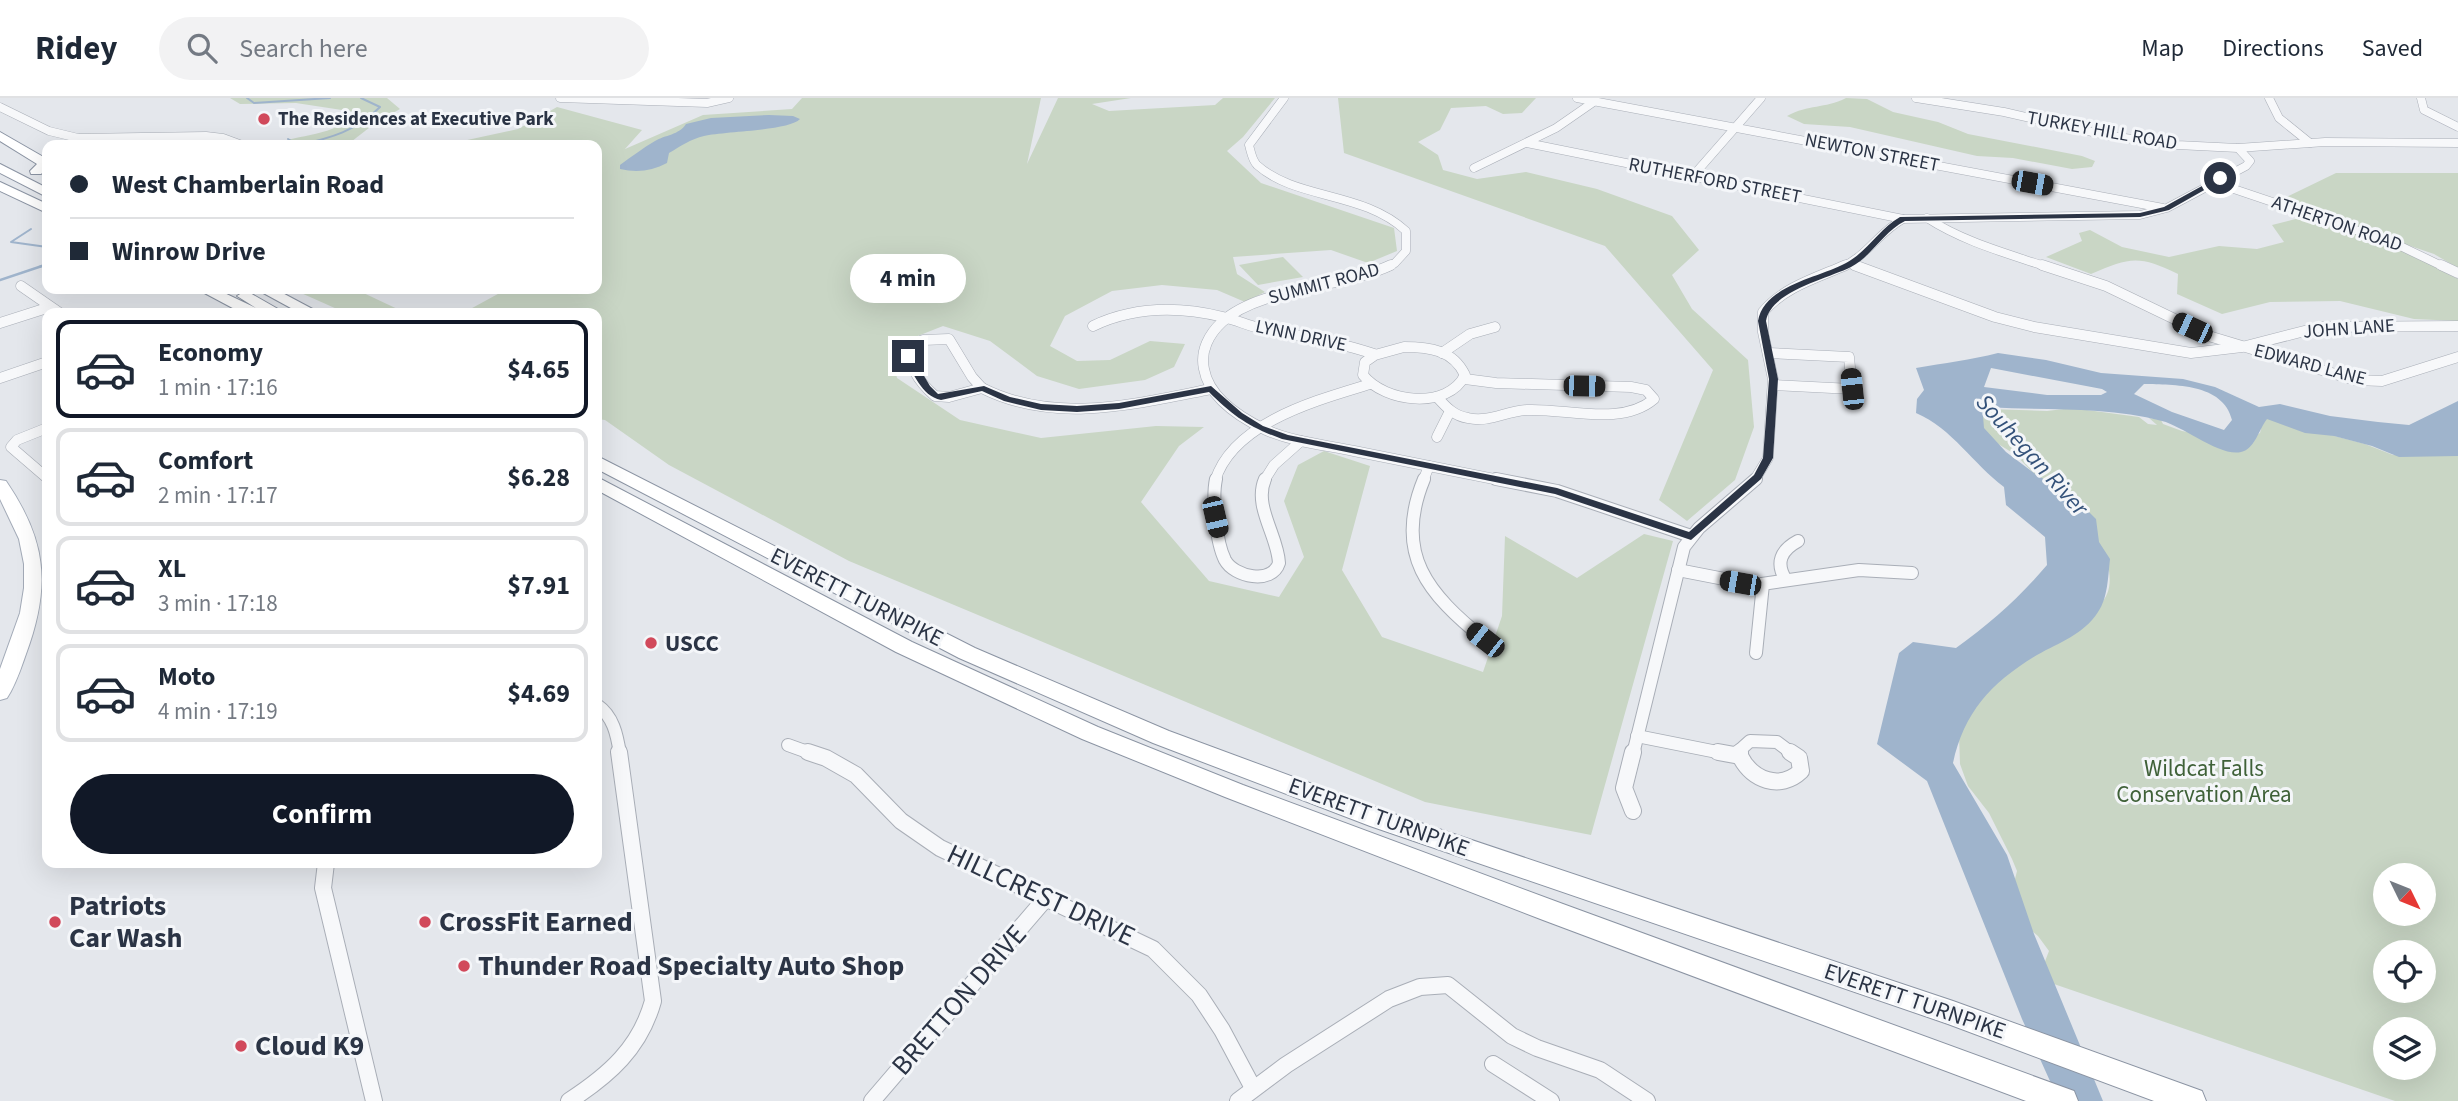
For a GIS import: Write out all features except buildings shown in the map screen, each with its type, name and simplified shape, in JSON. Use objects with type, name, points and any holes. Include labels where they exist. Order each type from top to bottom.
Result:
[{"type":"highway","points":[[0,136],[42,161]]},
{"type":"highway","points":[[0,152],[42,174]]},
{"type":"highway","points":[[0,168],[42,190]]},
{"type":"highway","points":[[0,186],[42,207]]},
{"type":"highway","points":[[215,294],[244,308]]},
{"type":"highway","points":[[241,294],[267,308]]},
{"type":"highway","points":[[274,294],[303,308]]},
{"type":"highway","name":"EVERETT TURNPIKE","points":[[602,465],[967,653],[1161,737],[1379,819],[1953,1013],[2185,1099]]},
{"type":"highway","name":"EVERETT TURNPIKE","points":[[602,486],[904,647],[1090,733],[1234,791],[1553,912],[2063,1101]]},
{"type":"main road","points":[[0,485],[21,519],[35,571],[30,618],[0,694]]},
{"type":"street","points":[[560,98],[707,103],[729,98]]},
{"type":"street","name":"SUMMIT ROAD","points":[[1284,98],[1249,145],[1251,158],[1256,165],[1278,178],[1383,213],[1404,230],[1408,241],[1406,250],[1396,262],[1377,272],[1273,296],[1227,318],[1210,337],[1202,354],[1203,371],[1211,388],[1238,415],[1259,428],[1301,441],[1557,491],[1691,536]]},
{"type":"street","name":"NEWTON STREET","points":[[1577,98],[2167,208]]},
{"type":"street","points":[[1692,177],[1761,98]]},
{"type":"street","name":"TURKEY HILL ROAD","points":[[1916,98],[2004,112],[2130,139],[2177,145],[2238,148],[2310,143],[2458,143]]},
{"type":"street","points":[[2269,98],[2270,107],[2280,118],[2310,143]]},
{"type":"street","points":[[2421,98],[2424,110],[2458,127]]},
{"type":"street","points":[[6,100],[64,128],[110,138]]},
{"type":"street","points":[[1474,169],[1556,128],[1595,101]]},
{"type":"street","points":[[0,107],[57,133],[82,139],[206,136],[228,140]]},
{"type":"street","name":"RUTHERFORD STREET","points":[[1527,143],[1903,219],[2123,216],[2167,208],[2248,163],[2248,157],[2238,148]]},
{"type":"street","name":"ATHERTON ROAD","points":[[2213,182],[2394,243],[2458,273]]},
{"type":"street","name":"EDWARD LANE","points":[[1926,218],[1979,244],[2106,286],[2192,328],[2242,347],[2371,382],[2458,357]]},
{"type":"street","points":[[1633,811],[1624,788],[1678,570],[1691,536],[1750,484],[1764,468],[1770,443],[1773,385],[1762,321],[1768,306],[1789,289],[1852,264],[1888,227],[1903,219]]},
{"type":"street","points":[[1852,264],[1995,317],[2035,327],[2191,353],[2242,347]]},
{"type":"street","points":[[21,286],[53,308]]},
{"type":"street","points":[[44,308],[50,306]]},
{"type":"street","points":[[0,323],[42,309]]},
{"type":"street","name":"LYNN DRIVE","points":[[1093,326],[1128,312],[1150,309],[1188,310],[1262,328],[1336,340],[1374,354]]},
{"type":"street","name":"JOHN LANE","points":[[2242,347],[2320,327],[2458,326]]},
{"type":"street","points":[[1442,353],[1470,334],[1495,327]]},
{"type":"street","points":[[984,388],[949,397],[935,396],[912,366],[908,346],[923,340],[949,339],[973,380],[1007,399],[1041,407],[1077,409],[1119,406],[1211,388]]},
{"type":"street","points":[[1410,347],[1442,353],[1461,365],[1465,379],[1458,388],[1437,397],[1400,397],[1370,384],[1363,375],[1363,368],[1365,362],[1374,354],[1410,347]]},
{"type":"street","points":[[1769,353],[1849,357],[1852,389],[1773,385]]},
{"type":"street","points":[[0,378],[42,364]]},
{"type":"street","points":[[1437,397],[1450,411],[1463,418],[1482,421],[1527,410],[1584,413],[1637,410],[1649,405],[1654,399],[1648,392],[1631,387],[1496,383],[1465,379]]},
{"type":"street","points":[[1301,441],[1270,467],[1260,485],[1261,502],[1280,557],[1279,567],[1267,575],[1249,575],[1234,569],[1225,560],[1215,517],[1213,490],[1223,463],[1259,428],[1302,406],[1370,384]]},
{"type":"street","points":[[1437,437],[1450,411]]},
{"type":"street","points":[[42,430],[17,440],[11,447],[42,474]]},
{"type":"street","points":[[1429,466],[1412,515],[1412,549],[1421,574],[1436,597],[1485,640]]},
{"type":"street","points":[[1786,580],[1779,571],[1779,563],[1788,546],[1798,541]]},
{"type":"street","points":[[1678,570],[1755,585],[1859,570],[1912,573]]},
{"type":"street","points":[[1756,653],[1763,584]]},
{"type":"street","points":[[569,1101],[600,1080],[632,1051],[642,1035],[653,1001],[617,735],[607,712],[602,708]]},
{"type":"street","points":[[1637,736],[1740,756]]},
{"type":"street","name":"HILLCREST DRIVE","points":[[788,745],[826,758],[856,775],[901,821],[926,840],[1153,949],[1180,972],[1208,1007],[1253,1088]]},
{"type":"street","points":[[324,868],[323,888],[374,1101]]},
{"type":"street","name":"BRETTON DRIVE","points":[[872,1101],[1046,898]]},
{"type":"street","points":[[1238,1101],[1253,1088],[1390,999],[1420,987],[1447,985],[1512,1036],[1537,1048],[1600,1070],[1647,1101]]},
{"type":"street","points":[[1493,1064],[1551,1101]]},
{"type":"green space","points":[[230,98],[387,98],[400,109],[353,140],[287,140],[327,131],[347,120],[355,112],[296,103],[240,104]]},
{"type":"green space","points":[[802,98],[1041,98],[1027,164],[1058,98],[1131,98],[1092,104],[1109,111],[1215,105],[1223,98],[1275,98],[1243,137],[1227,151],[1261,183],[1394,228],[1397,251],[1368,263],[1331,250],[1233,257],[1237,274],[1265,292],[1245,302],[1217,290],[1162,285],[1112,291],[1065,316],[1050,346],[1077,361],[1110,360],[1150,341],[1185,344],[1174,367],[1145,380],[1079,389],[1037,376],[990,341],[943,326],[890,347],[897,378],[960,420],[1041,438],[1156,426],[1204,427],[1179,446],[1141,502],[1209,581],[1279,597],[1304,557],[1284,501],[1298,465],[1324,451],[1370,466],[1342,570],[1382,637],[1483,672],[1502,616],[1505,536],[1577,578],[1644,534],[1673,541],[1591,835],[1425,802],[849,561],[669,465],[602,420],[602,308],[472,308],[498,294],[602,294],[602,140],[467,140],[518,129],[557,107],[642,130],[625,149],[703,115],[792,109]]},
{"type":"green space","points":[[1338,98],[1536,98],[1522,113],[1503,114],[1486,106],[1451,108],[1440,130],[1418,142],[1438,155],[1443,170],[1477,179],[1526,172],[1597,189],[1672,216],[1699,250],[1672,275],[1692,309],[1748,360],[1754,427],[1735,480],[1687,521],[1659,500],[1713,370],[1605,246],[1344,153]]},
{"type":"green space","points":[[1846,98],[1867,99],[1893,112],[1938,122],[1968,134],[2082,156],[2095,161],[2092,167],[2072,169],[2013,158],[1977,156],[1850,127],[1804,124],[1787,116]]},
{"type":"green space","points":[[2336,173],[2458,173],[2458,268],[2434,254],[2278,201]]},
{"type":"green space","points":[[2307,216],[2413,255],[2458,279],[2458,321],[2414,319],[2340,301],[2270,302],[2222,314],[2177,294],[2178,274],[2144,261],[2116,264],[2091,274],[2046,257],[2082,241],[2079,233],[2090,230],[2122,247],[2169,257],[2219,246],[2257,249],[2284,242],[2272,225]]},
{"type":"green space","points":[[1283,257],[1303,277],[1258,285],[1239,265]]},
{"type":"green space","points":[[303,294],[366,294],[395,308],[335,308]]},
{"type":"green space","name":"Wildcat Falls Conservation Area","points":[[2072,408],[2139,417],[2148,424],[2157,425],[2149,418],[2161,420],[2163,424],[2182,431],[2250,444],[2254,442],[2250,438],[2260,433],[2258,426],[2264,419],[2270,419],[2365,444],[2393,455],[2458,456],[2458,1101],[2395,1101],[2051,983],[2044,964],[2049,951],[2027,927],[2014,883],[2017,871],[2012,859],[1989,813],[1968,786],[1960,764],[1959,735],[1976,695],[2099,606],[2108,590],[2109,571],[2065,490],[2037,477],[2016,455],[1995,442],[1980,427],[1981,413],[1988,409],[2047,411]]},
{"type":"water","points":[[769,115],[800,119],[783,126],[699,137],[669,153],[667,163],[661,166],[638,171],[620,169],[620,165],[642,150],[680,130],[686,124],[711,118]]},
{"type":"water","points":[[1998,353],[2046,360],[2101,373],[2183,379],[2215,387],[2259,407],[2280,404],[2330,416],[2378,422],[2409,425],[2458,401],[2458,456],[2399,457],[2372,446],[2334,436],[2305,433],[2267,419],[2250,447],[2241,452],[2232,452],[2212,446],[2171,424],[2141,416],[2076,410],[1990,407],[1983,416],[1984,428],[2006,452],[2038,476],[2069,492],[2096,519],[2099,542],[2110,559],[2104,600],[2092,620],[2070,637],[2021,665],[1982,700],[1964,728],[1953,763],[2007,855],[2034,934],[2103,1101],[2059,1101],[2022,1019],[1927,781],[1877,744],[1899,653],[1913,642],[1956,648],[2005,609],[2047,565],[2045,537],[2006,505],[2004,487],[1952,437],[1916,413],[1917,399],[1924,390],[1916,368]],"holes":[[[1991,368],[2102,389],[2107,392],[2101,395],[2047,395],[1984,387]],[[2144,384],[2196,388],[2219,399],[2232,420],[2224,430],[2172,412],[2134,394]]]},
{"type":"waterway","points":[[247,98],[254,103],[330,98]]},
{"type":"waterway","points":[[318,140],[362,122],[380,107],[361,98]]},
{"type":"waterway","points":[[31,229],[11,242],[42,246]]},
{"type":"waterway","points":[[0,280],[39,267]]},
{"type":"place","name":"The Residences at Executive Park","points":[[264,119]]},
{"type":"place","name":"USCC","points":[[651,643]]},
{"type":"place","name":"Patriots Car Wash","points":[[55,922]]},
{"type":"place","name":"CrossFit Earned","points":[[425,922]]},
{"type":"place","name":"Thunder Road Specialty Auto Shop","points":[[464,966]]},
{"type":"place","name":"Cloud K9","points":[[241,1046]]},
{"type":"route","points":[[908,356],[930,392],[941,397],[984,388],[1007,399],[1041,407],[1077,409],[1119,406],[1211,388],[1238,415],[1259,428],[1285,437],[1557,491],[1691,536],[1758,477],[1768,458],[1773,379],[1762,321],[1763,312],[1774,299],[1789,289],[1852,264],[1888,227],[1903,219],[2140,215],[2167,208],[2220,178]]},
{"type":"water label","name":"Souhegan River","points":[[2032,455]]}]
